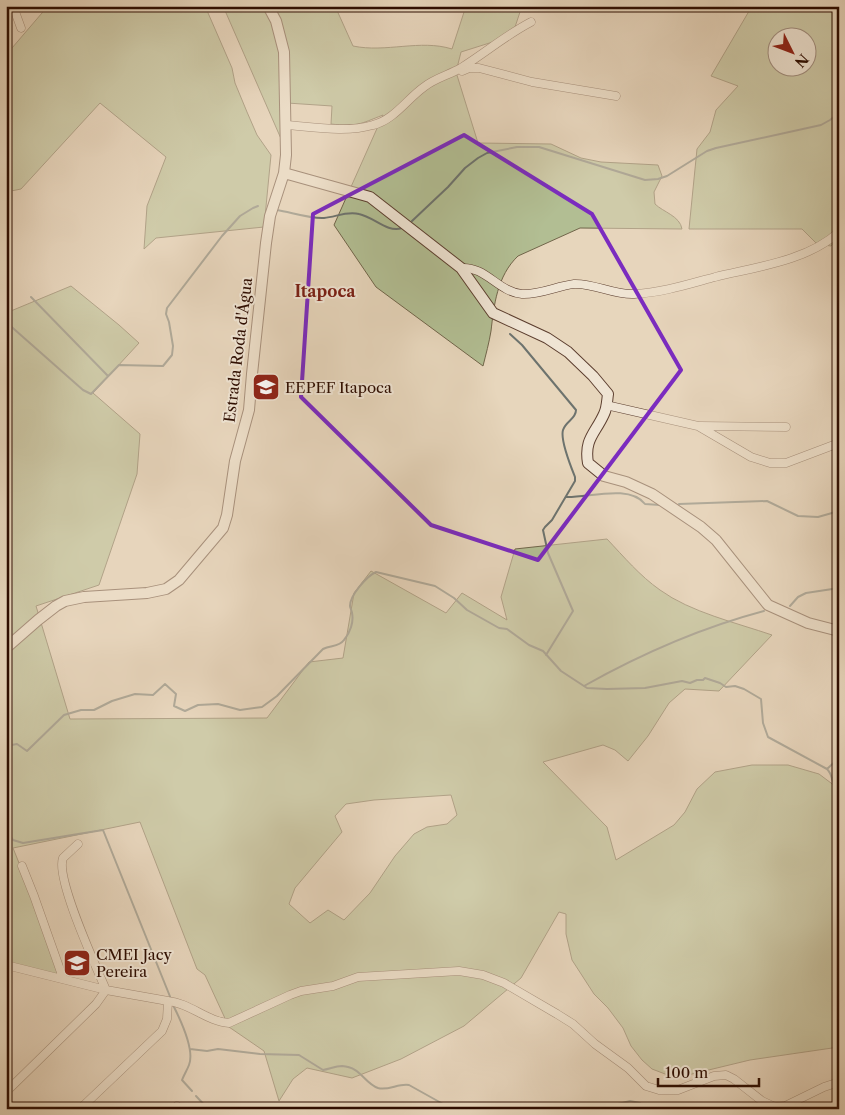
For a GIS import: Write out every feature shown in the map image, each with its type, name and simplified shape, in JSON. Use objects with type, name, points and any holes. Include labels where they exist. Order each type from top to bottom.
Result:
[{"type":"street","points":[[13,6],[21,28]]},
{"type":"street","name":"Estrada Roda d'Água","points":[[6,648],[48,612],[65,601],[84,597],[147,593],[166,589],[179,580],[223,528],[227,515],[235,461],[249,410],[270,216],[284,172],[286,125],[284,52],[276,21],[268,6]]},
{"type":"street","points":[[286,125],[341,128],[373,125],[389,118],[423,87],[449,74],[531,22]]},
{"type":"street","points":[[449,74],[470,68],[479,68],[532,82],[616,96]]},
{"type":"street","points":[[284,172],[370,197],[460,268],[493,314],[547,338],[568,352],[594,376],[608,394],[605,413],[588,441],[586,453],[588,463],[604,476],[626,482],[652,494],[701,527],[716,540],[768,605],[808,623],[839,632]]},
{"type":"street","points":[[460,268],[481,271],[509,291],[516,293],[528,294],[578,284],[616,293],[643,293],[678,287],[781,261],[820,246],[839,232]]},
{"type":"street","points":[[606,405],[698,426],[786,427]]},
{"type":"street","points":[[698,426],[751,457],[776,464],[790,462],[839,443]]},
{"type":"street","points":[[78,844],[63,858],[62,869],[66,889],[106,990]]},
{"type":"street","points":[[22,866],[63,978]]},
{"type":"street","points":[[6,965],[106,990],[185,1004],[229,1024],[297,992],[333,986],[358,977],[459,971],[496,980],[557,1014],[573,1024],[594,1044],[628,1068],[646,1086],[659,1090],[678,1090],[714,1076],[726,1075],[762,1101],[775,1107],[785,1106],[824,1087],[839,1082]]},
{"type":"street","points":[[6,1092],[96,1004],[106,990]]},
{"type":"street","points":[[80,1109],[162,1031],[166,1024],[168,1001]]},
{"type":"highlighted area","points":[[464,135],[592,214],[681,370],[538,560],[431,525],[301,397],[313,214]]},
{"type":"green space","points":[[48,6],[205,6],[232,68],[235,83],[257,135],[271,155],[264,227],[156,238],[144,249],[147,206],[166,157],[100,103],[21,189],[6,192],[6,55]]},
{"type":"green space","points":[[223,6],[335,6],[353,46],[378,48],[428,45],[452,49],[466,6],[522,6],[514,30],[499,40],[461,52],[456,72],[478,143],[551,144],[581,158],[601,162],[658,165],[662,176],[654,192],[655,204],[675,217],[682,229],[580,228],[518,256],[505,272],[498,291],[483,366],[376,287],[334,225],[383,115],[358,124],[331,124],[332,106],[287,103],[282,141]]},
{"type":"green space","points":[[752,6],[839,6],[839,236],[831,246],[817,244],[802,229],[689,229],[697,149],[710,132],[716,110],[738,86],[711,76]]},
{"type":"green space","points":[[71,286],[139,343],[93,393],[140,434],[137,474],[99,585],[36,606],[70,719],[267,718],[309,662],[343,658],[354,593],[371,571],[446,613],[462,593],[507,620],[501,597],[515,549],[607,539],[646,579],[672,598],[699,611],[772,635],[719,691],[685,689],[669,703],[648,736],[628,761],[615,750],[603,745],[543,762],[607,827],[616,860],[674,825],[685,812],[697,789],[715,772],[752,765],[788,765],[819,774],[839,789],[839,1047],[750,1060],[673,1077],[652,1069],[631,1046],[623,1028],[608,1008],[594,994],[572,960],[566,934],[566,914],[559,912],[521,978],[464,1026],[401,1059],[352,1078],[307,1068],[293,1079],[279,1101],[264,1051],[229,1027],[205,975],[197,969],[140,822],[13,848],[64,975],[19,968],[6,964],[6,313]],"holes":[[[451,795],[457,815],[447,824],[427,827],[414,834],[395,856],[370,893],[344,920],[328,910],[310,923],[289,904],[295,888],[342,832],[335,816],[346,804],[374,800]]]},
{"type":"waterway","points":[[412,221],[465,168],[487,153],[517,147],[539,147],[645,180],[658,179],[667,176],[707,151],[821,125],[839,113]]},
{"type":"waterway","points":[[6,322],[83,390],[91,394],[119,365],[163,366],[172,355],[173,346],[166,314],[167,308],[222,236],[240,216],[258,206]]},
{"type":"waterway","points":[[277,210],[319,218],[354,213],[365,216],[386,227],[402,228]]},
{"type":"waterway","points":[[31,297],[108,376]]},
{"type":"waterway","points":[[510,334],[522,345],[576,410],[574,416],[564,427],[562,434],[564,447],[575,481],[552,520],[543,530],[548,553],[573,611],[546,655]]},
{"type":"waterway","points":[[566,497],[619,493],[638,498],[645,504],[660,505]]},
{"type":"waterway","points":[[679,504],[767,501],[798,516],[818,517],[839,511]]},
{"type":"waterway","points":[[6,746],[17,744],[27,751],[64,715],[81,710],[94,710],[112,701],[135,694],[153,695],[165,684],[176,694],[174,706],[185,711],[198,705],[218,704],[240,710],[262,707],[277,696],[323,649],[337,645],[344,640],[352,624],[350,606],[353,597],[364,582],[376,572],[435,586],[454,598],[467,610],[499,628],[507,629],[529,645],[543,651],[561,671],[587,688],[645,688],[682,681],[690,683],[705,678],[726,687],[735,686],[744,689],[761,699],[763,723],[768,737],[827,769],[831,774],[834,785],[839,791]]},
{"type":"waterway","points":[[790,606],[798,597],[806,593],[839,588]]},
{"type":"waterway","points":[[584,686],[627,663],[671,643],[717,625],[764,611]]},
{"type":"waterway","points":[[827,769],[839,758]]},
{"type":"waterway","points":[[832,779],[839,776]]},
{"type":"waterway","points":[[6,829],[13,840],[23,843],[103,830],[171,999]]},
{"type":"waterway","points":[[174,1007],[189,1044],[190,1052],[189,1065],[182,1080],[192,1091]]},
{"type":"waterway","points":[[190,1049],[207,1051],[218,1049],[260,1054],[299,1055],[323,1070],[337,1066],[354,1069],[369,1083],[378,1088],[386,1089],[409,1085],[452,1109]]},
{"type":"waterway","points":[[196,1096],[208,1109]]},
{"type":"waterway","points":[[598,1109],[630,1101],[640,1103],[640,1109]]},
{"type":"place","name":"EEPEF Itapoca","points":[[266,387]]},
{"type":"place","name":"CMEI Jacy Pereira","points":[[77,963]]},
{"type":"district","name":"Itapoca","points":[[325,291]]}]
